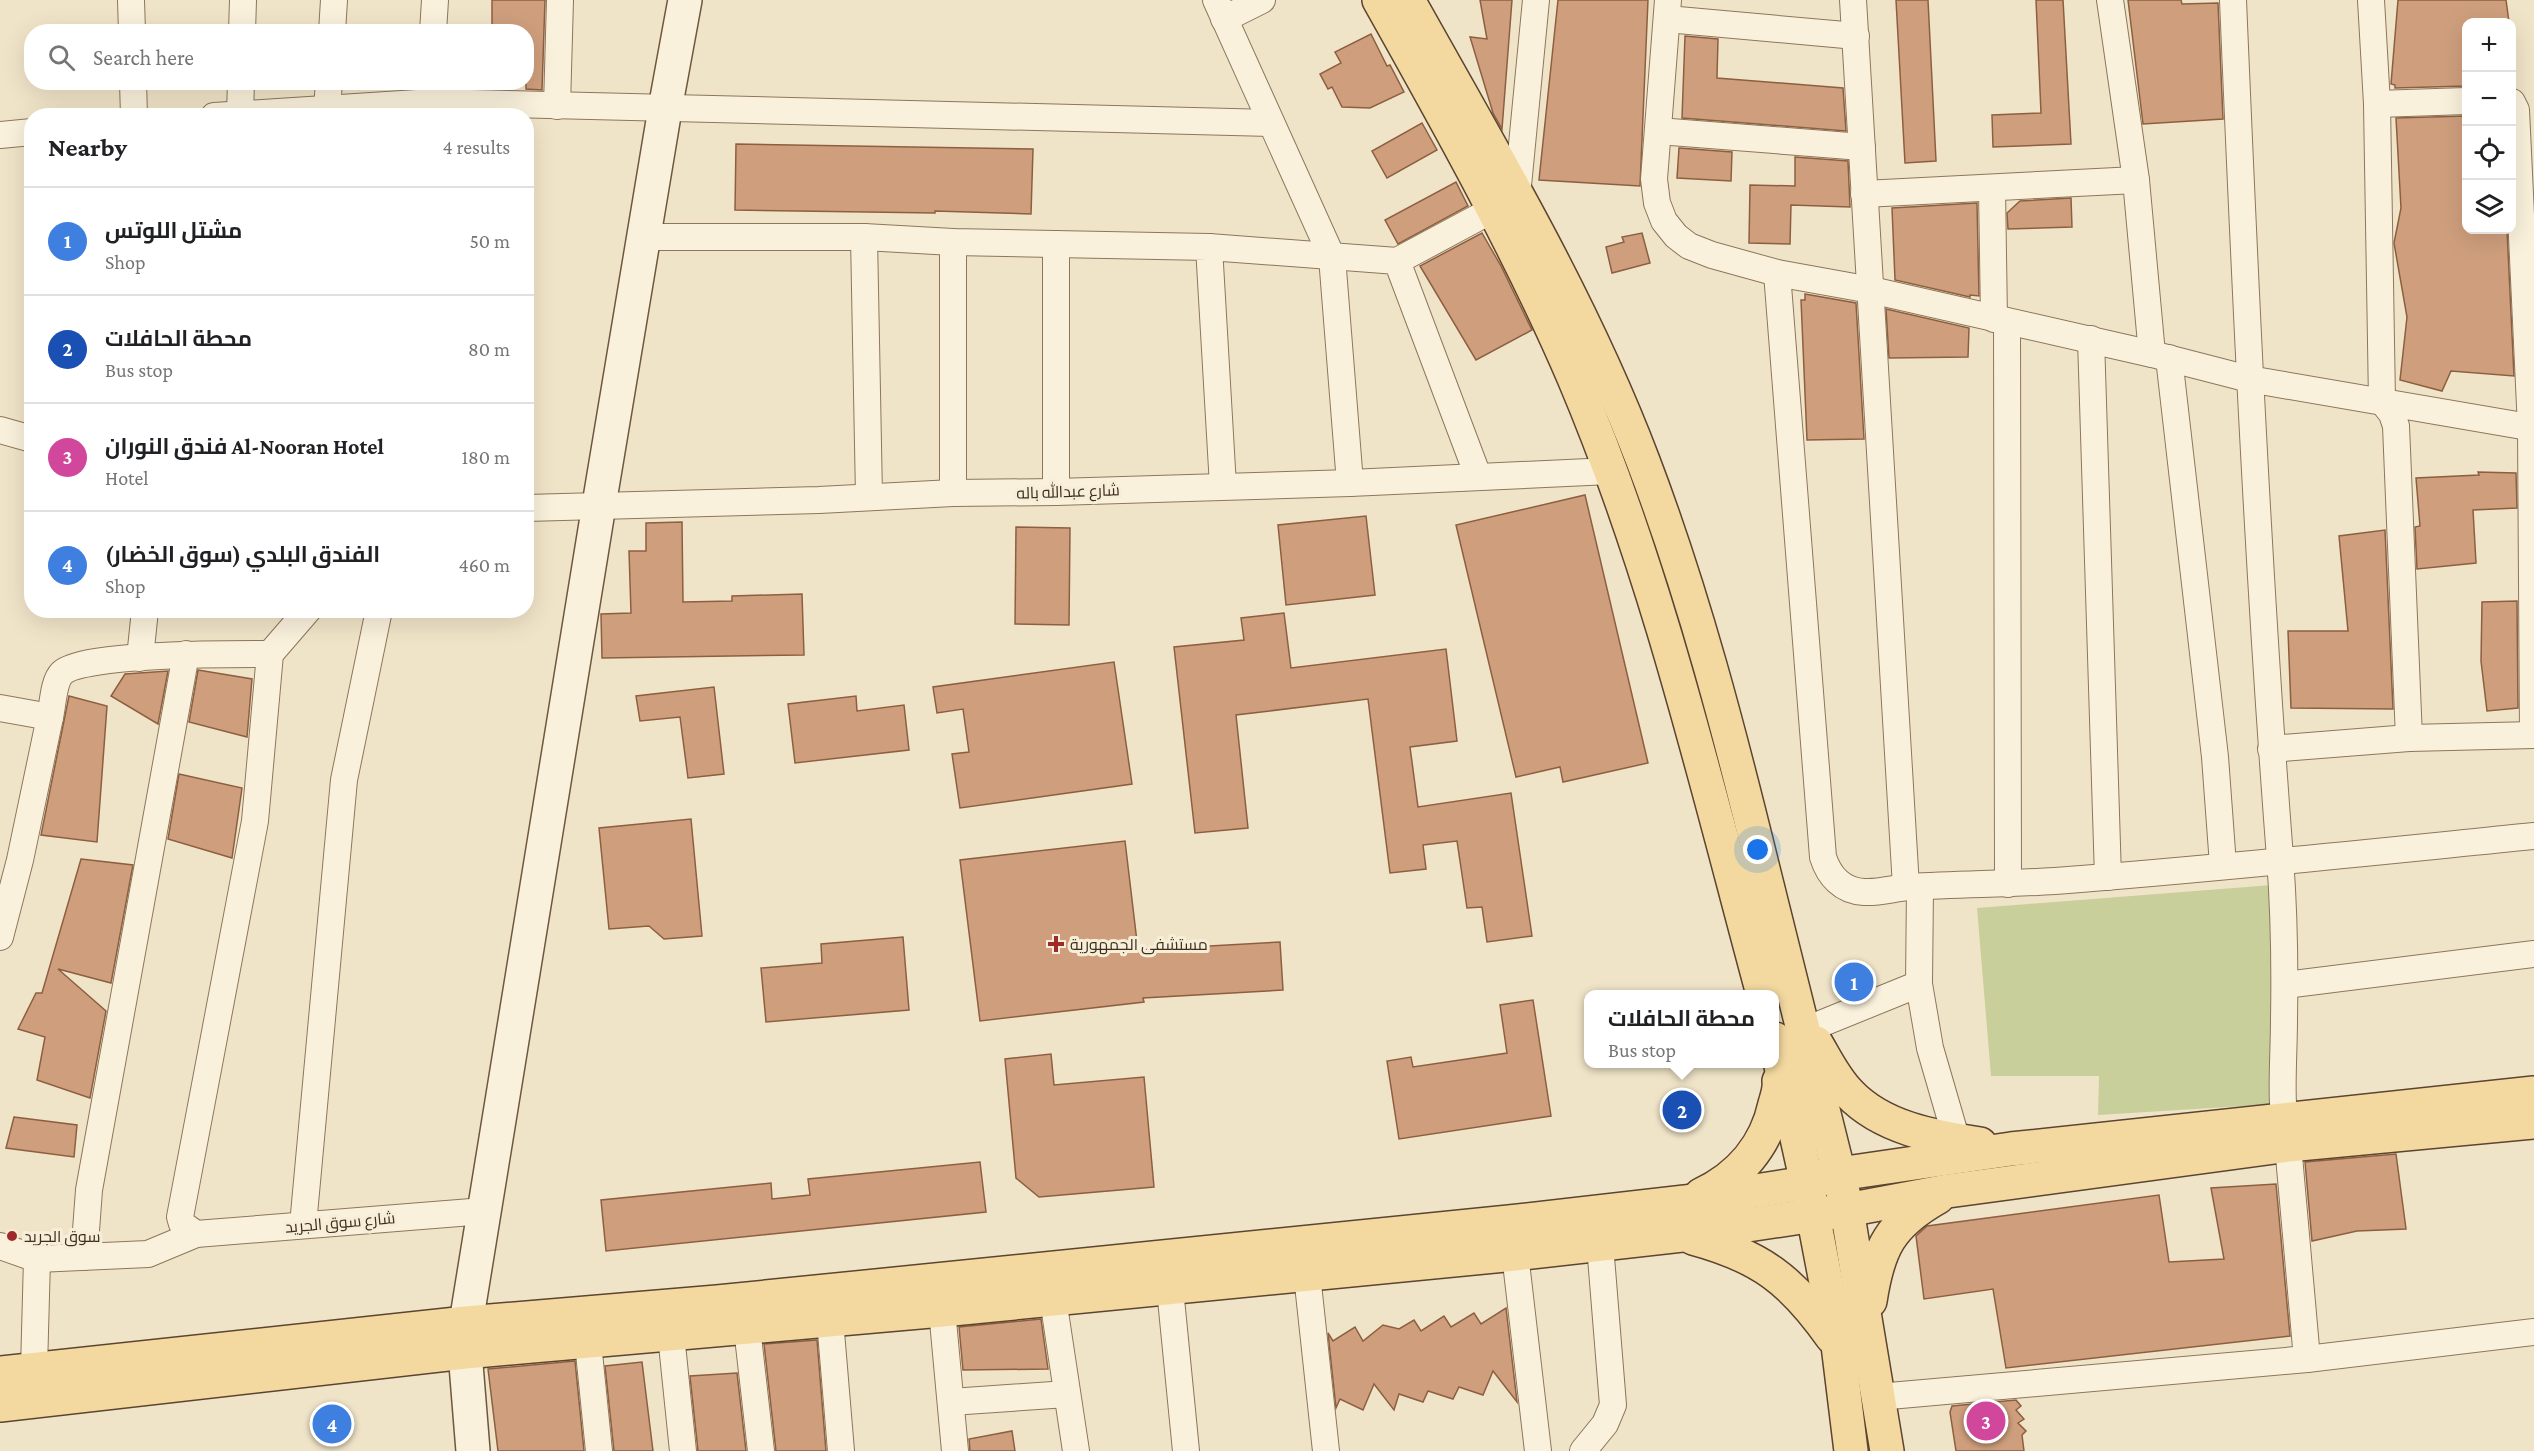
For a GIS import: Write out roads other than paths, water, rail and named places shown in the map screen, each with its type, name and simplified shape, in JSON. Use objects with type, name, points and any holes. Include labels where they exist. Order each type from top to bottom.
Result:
[{"type":"main road","points":[[1379,0],[1438,105],[1505,203],[1602,365],[1642,460],[1679,564],[1732,745],[1804,1021],[1847,1210],[1887,1451]]},
{"type":"main road","points":[[1408,0],[1505,203],[1610,471],[1650,586],[1762,990]]},
{"type":"main road","points":[[1804,1021],[1829,1067],[1849,1094],[1875,1115],[1912,1130],[1957,1141],[2012,1149]]},
{"type":"main road","points":[[1779,1056],[1807,1183],[1838,1345],[1851,1451]]},
{"type":"main road","points":[[1685,1202],[1721,1185],[1750,1159],[1771,1125],[1780,1086],[1778,1068]]},
{"type":"main road","points":[[0,1373],[466,1338],[588,1343],[1170,1289],[1599,1245],[1813,1216],[2286,1132],[2534,1093]]},
{"type":"main road","points":[[0,1405],[717,1302],[1685,1202],[1807,1183],[1839,1174],[2012,1149],[2286,1132],[2534,1122]]},
{"type":"main road","points":[[1866,1327],[1877,1261],[1893,1232],[1917,1209],[1948,1191]]},
{"type":"main road","points":[[1682,1235],[1730,1248],[1773,1272],[1810,1305],[1838,1345]]},
{"type":"street","points":[[131,0],[132,24]]},
{"type":"street","points":[[242,24],[243,0]]},
{"type":"street","points":[[332,24],[334,0]]},
{"type":"street","points":[[434,24],[435,0]]},
{"type":"street","points":[[557,106],[560,0]]},
{"type":"street","points":[[473,1451],[466,1338],[484,1211],[598,505],[665,109],[686,0]]},
{"type":"street","points":[[1262,0],[1220,9],[1332,257],[1350,483]]},
{"type":"street","points":[[644,237],[864,237],[953,242],[1209,247],[1397,261],[1505,203],[1536,0]]},
{"type":"street","points":[[1853,0],[1864,194],[1919,984],[1930,1048],[1957,1141]]},
{"type":"street","points":[[2110,0],[2214,757],[2223,865]]},
{"type":"street","points":[[2233,0],[2249,379],[2280,861],[2285,985],[2286,1132],[2307,1359]]},
{"type":"street","points":[[2371,0],[2377,104],[2382,401],[2396,426],[2409,738]]},
{"type":"street","points":[[1856,36],[1668,9],[1654,179],[1657,203],[1664,221],[1676,236],[1689,246],[1712,255],[1778,273],[1871,290],[2000,321],[2091,339],[2249,379],[2533,427]]},
{"type":"street","points":[[133,90],[134,108]]},
{"type":"street","points":[[240,108],[241,90]]},
{"type":"street","points":[[328,90],[327,108],[433,100],[665,109],[1271,123]]},
{"type":"street","points":[[2377,104],[2462,101]]},
{"type":"street","points":[[2271,749],[2409,738],[2534,735],[2533,427],[2516,110]]},
{"type":"street","points":[[1658,131],[1862,147]]},
{"type":"street","points":[[0,135],[24,133]]},
{"type":"street","points":[[1864,194],[2136,180]]},
{"type":"street","points":[[1992,189],[2000,321],[2008,884]]},
{"type":"street","points":[[864,237],[869,496]]},
{"type":"street","points":[[953,242],[953,493]]},
{"type":"street","points":[[1056,244],[1056,492]]},
{"type":"street","points":[[1209,247],[1223,486]]},
{"type":"street","points":[[1397,261],[1478,477]]},
{"type":"street","points":[[1778,273],[1823,857],[1827,869],[1835,880],[1849,889],[1865,892],[1913,887],[2008,884],[2108,877],[2534,836]]},
{"type":"street","points":[[2091,339],[2108,877]]},
{"type":"street","points":[[2,438],[24,439]]},
{"type":"street","name":"شارع عبدالله باله","points":[[534,508],[819,500],[953,493],[1350,483],[1610,471]]},
{"type":"street","points":[[140,658],[144,618]]},
{"type":"street","points":[[188,1225],[255,821],[270,654],[301,618]]},
{"type":"street","points":[[303,1225],[344,780],[377,618]]},
{"type":"street","points":[[84,1257],[89,1190],[186,654]]},
{"type":"street","points":[[0,937],[20,860],[58,679],[69,668],[86,664],[186,654],[270,654]]},
{"type":"street","points":[[0,708],[50,717]]},
{"type":"street","points":[[2285,985],[2534,954]]},
{"type":"street","points":[[1804,1021],[1919,984]]},
{"type":"street","name":"شارع سوق الجريد","points":[[0,1246],[37,1259],[148,1254],[188,1225],[303,1225],[484,1211]]},
{"type":"street","points":[[1314,1242],[1307,1275],[1326,1451]]},
{"type":"street","points":[[1582,1451],[1605,1424],[1613,1405],[1599,1245]]},
{"type":"street","points":[[1515,1254],[1538,1451]]},
{"type":"street","points":[[34,1369],[37,1259]]},
{"type":"street","points":[[1170,1289],[1186,1451]]},
{"type":"street","points":[[1053,1299],[1076,1451]]},
{"type":"street","points":[[942,1310],[955,1451]]},
{"type":"street","points":[[830,1320],[841,1451]]},
{"type":"street","points":[[747,1328],[761,1451]]},
{"type":"street","points":[[1878,1397],[2307,1359],[2534,1332]]},
{"type":"street","points":[[671,1335],[683,1451]]},
{"type":"street","points":[[588,1343],[599,1451]]},
{"type":"street","points":[[951,1402],[1067,1394]]},
{"type":"place","name":"مستشفى الجمهورية","points":[[1056,944]]},
{"type":"place","name":"مشتل اللوتس","points":[[1854,982]]},
{"type":"place","name":"محطة الحافلات","points":[[1682,1110]]},
{"type":"place","name":"سوق الجريد","points":[[12,1236]]},
{"type":"place","name":"فندق النوران Al-Nooran Hotel","points":[[1986,1421]]},
{"type":"place","name":"الفندق البلدي (سوق الخضار)","points":[[332,1424]]}]
